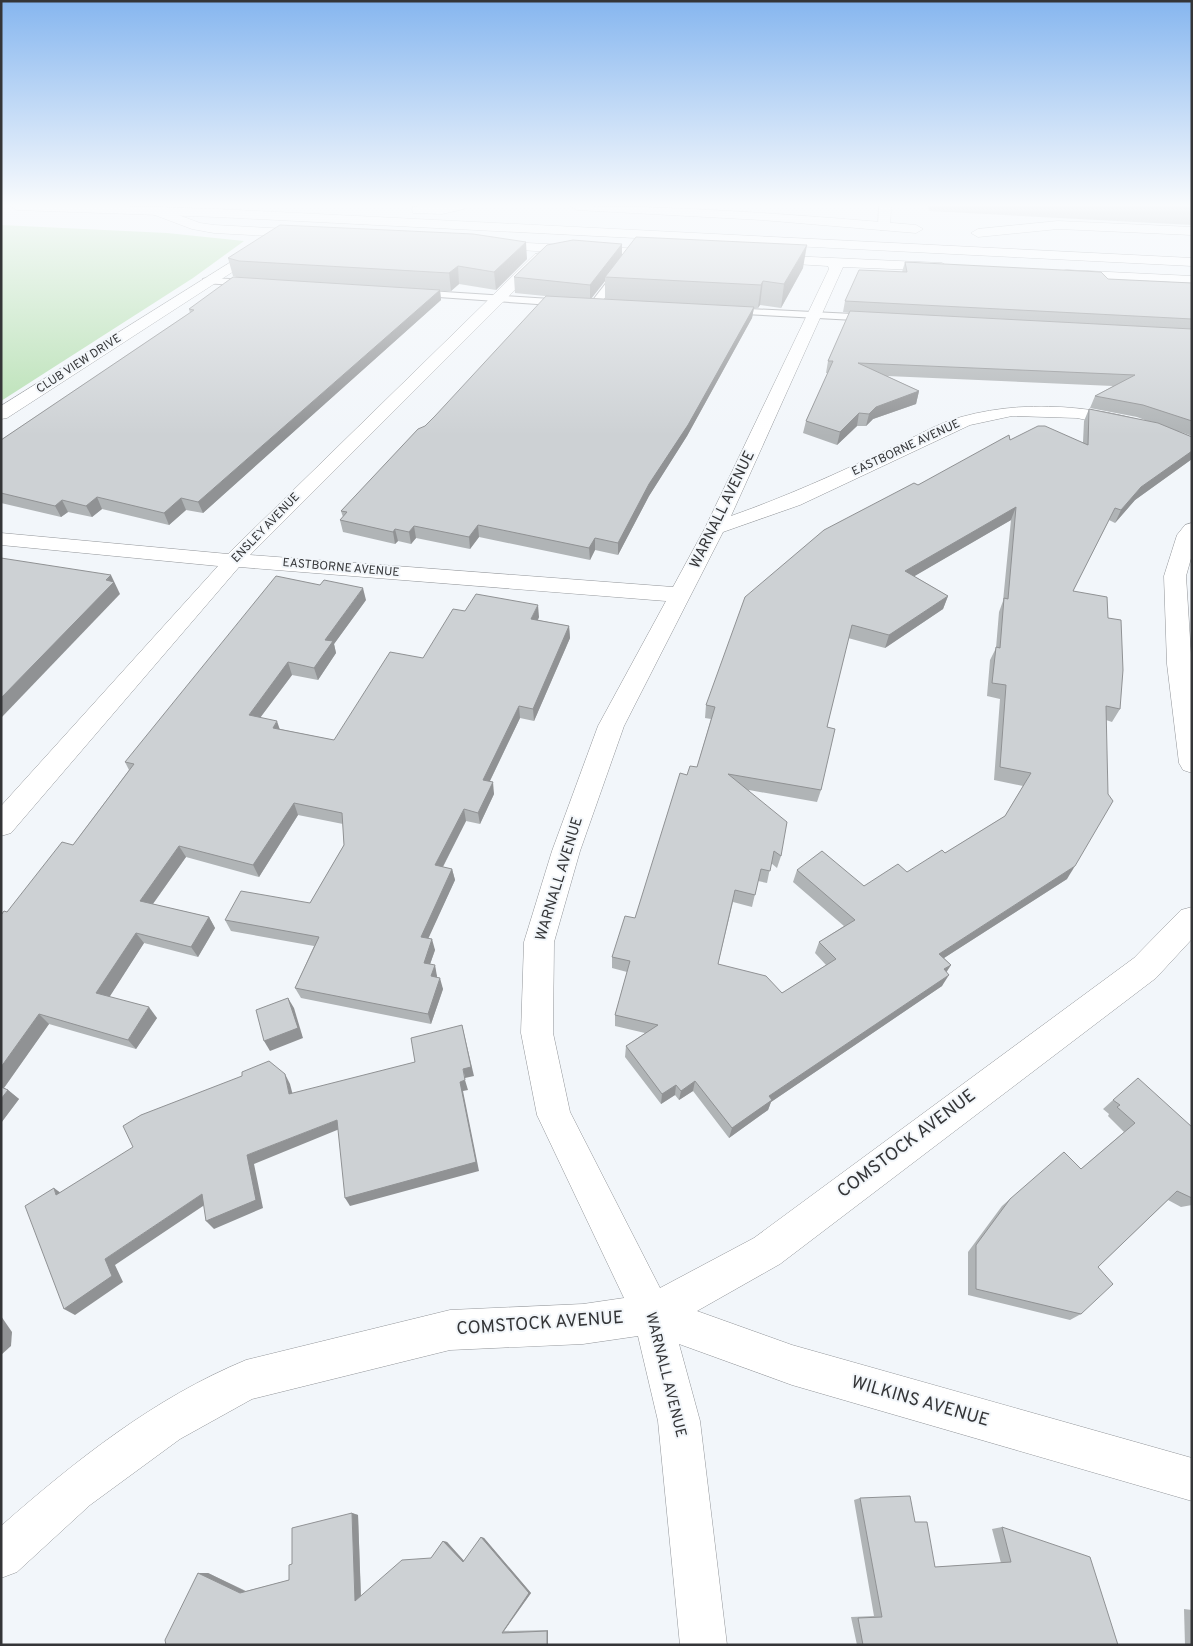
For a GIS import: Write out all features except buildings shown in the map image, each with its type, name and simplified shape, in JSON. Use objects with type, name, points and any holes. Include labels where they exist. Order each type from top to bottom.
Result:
[{"type":"street","name":"CLUB VIEW DRIVE","points":[[1,414],[204,283]]},
{"type":"street","name":"ENSLEY AVENUE","points":[[1,824],[257,535],[514,283]]},
{"type":"street","name":"WARNALL AVENUE","points":[[704,1645],[680,1421],[652,1314],[554,1115],[537,1033],[539,942],[566,851],[611,726],[715,528],[829,283]]},
{"type":"street","name":"EASTBORNE AVENUE","points":[[715,528],[793,501],[965,421],[1012,411],[1076,413],[1156,430],[1192,445]]},
{"type":"street","points":[[1192,529],[1186,535],[1175,576],[1179,664],[1192,763]]},
{"type":"street","name":"EASTBORNE AVENUE","points":[[1,539],[236,560],[681,594]]},
{"type":"street","name":"COMSTOCK AVENUE","points":[[1,1556],[74,1490],[165,1424],[246,1380],[450,1330],[583,1324],[652,1314],[767,1251],[1145,968],[1192,919]]},
{"type":"street","name":"WILKINS AVENUE","points":[[652,1314],[792,1366],[1192,1480]]},
{"type":"lane","points":[[238,283],[259,284]]},
{"type":"lane","points":[[402,292],[589,304],[607,283]]},
{"type":"lane","points":[[718,310],[886,319]]},
{"type":"green space","points":[[1,283],[185,283],[1,401]]}]
